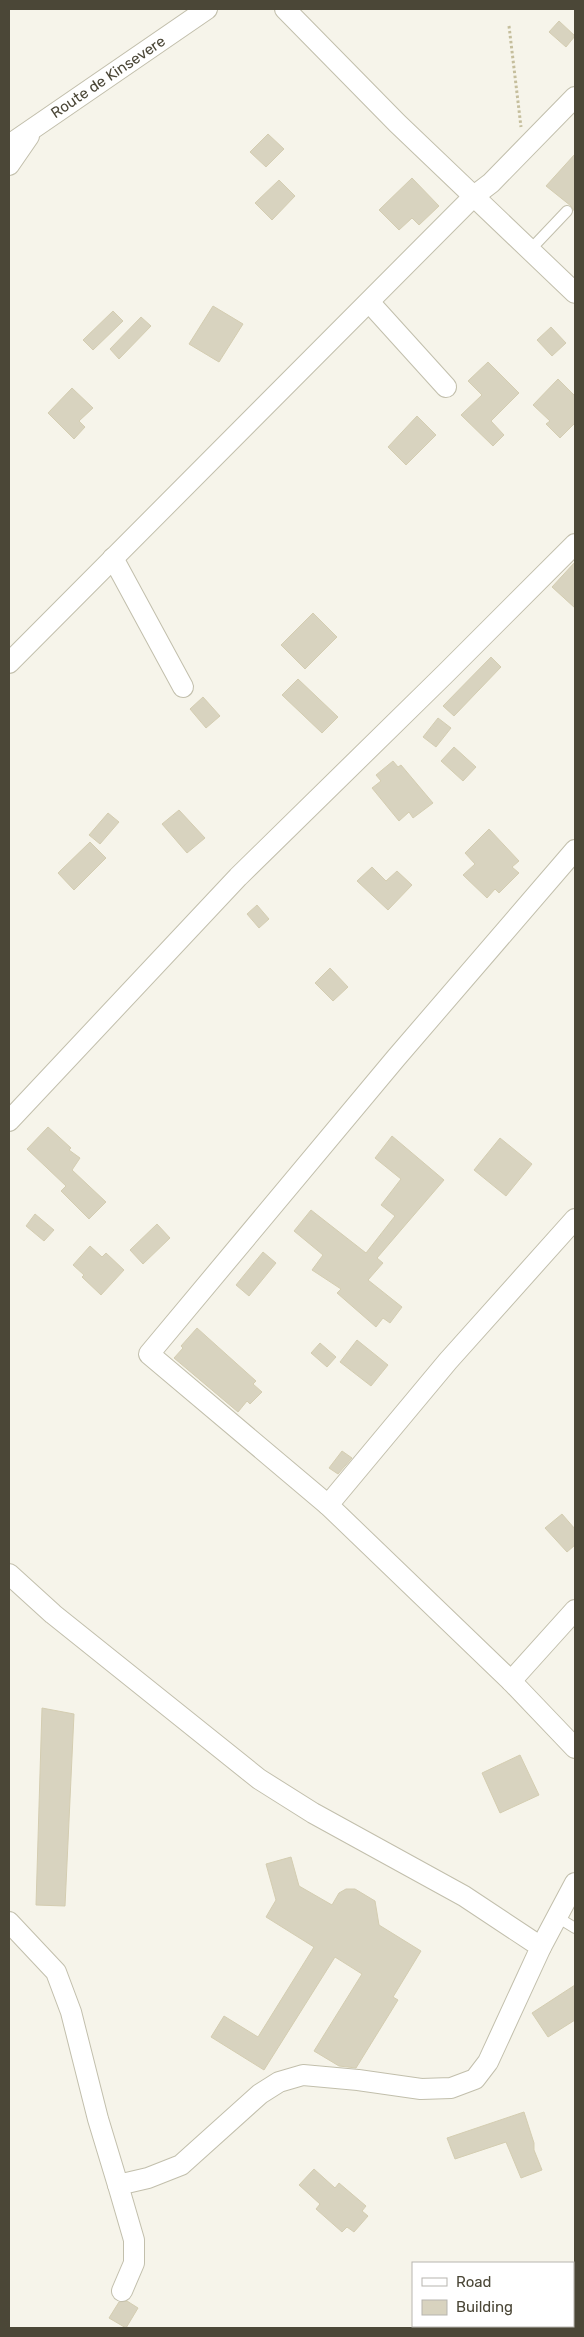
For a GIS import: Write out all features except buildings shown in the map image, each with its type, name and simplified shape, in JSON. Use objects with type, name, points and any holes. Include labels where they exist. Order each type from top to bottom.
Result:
[{"type":"street","name":"Route de Kinsevere","points":[[9,145],[207,9]]},
{"type":"street","points":[[285,9],[398,123],[530,250],[573,287]]},
{"type":"street","points":[[9,663],[370,303],[474,196],[491,183],[524,151],[575,98]]},
{"type":"street","points":[[9,165],[33,128]]},
{"type":"street","points":[[370,303],[446,387]]},
{"type":"street","points":[[9,1121],[238,877],[453,667],[575,544]]},
{"type":"street","points":[[113,558],[183,687]]},
{"type":"street","points":[[575,850],[396,1058],[149,1354],[328,1505],[511,1682],[575,1748]]},
{"type":"street","points":[[328,1505],[448,1361],[575,1219]]},
{"type":"street","points":[[9,1574],[53,1614],[259,1779],[313,1813],[464,1896],[541,1947]]},
{"type":"street","points":[[511,1682],[575,1610]]},
{"type":"street","points":[[118,2185],[148,2178],[180,2165],[260,2094],[279,2082],[303,2075],[358,2080],[421,2089],[451,2088],[475,2079],[488,2062],[541,1947],[575,1883]]},
{"type":"street","points":[[9,1922],[56,1972],[71,2012],[98,2119],[134,2240],[134,2263],[122,2291]]},
{"type":"lane","points":[[530,250],[567,211]]},
{"type":"lane","points":[[557,1917],[575,1928]]},
{"type":"path","points":[[509,26],[524,151]]}]
